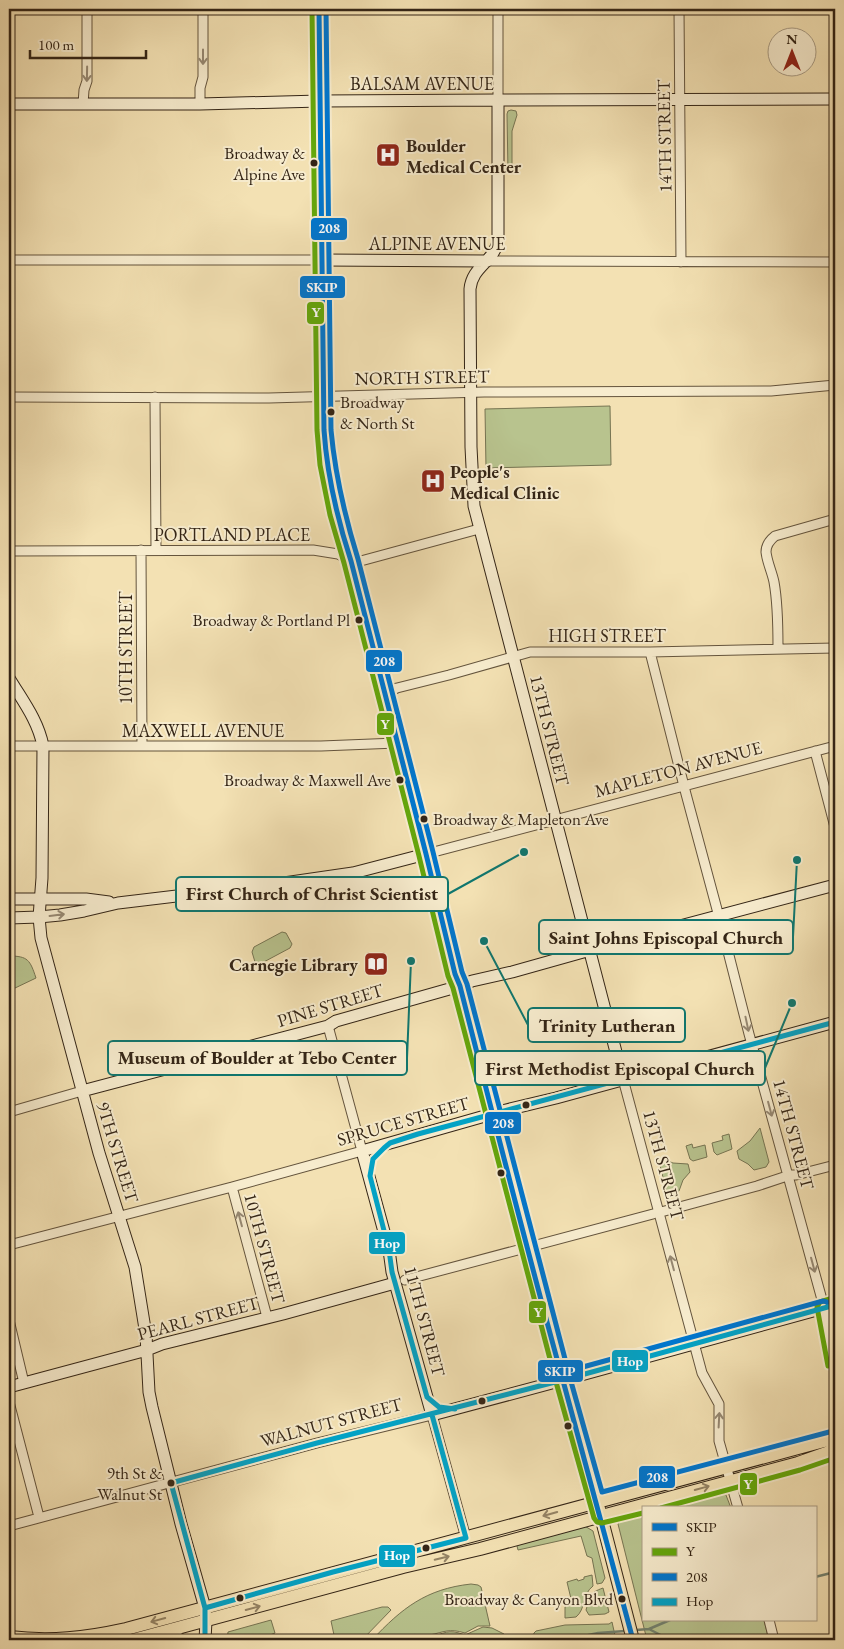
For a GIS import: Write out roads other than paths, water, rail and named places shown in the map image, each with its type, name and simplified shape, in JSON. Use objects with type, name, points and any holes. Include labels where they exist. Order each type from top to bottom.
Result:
[{"type":"main road","points":[[319,9],[324,395],[327,471],[338,521],[426,854],[455,974],[460,986],[633,1640]]},
{"type":"main road","points":[[133,1640],[159,1633],[205,1615],[333,1572],[835,1438]]},
{"type":"main road","points":[[9,1637],[51,1640],[82,1638],[205,1615],[480,1549],[730,1481],[835,1450]]},
{"type":"street","points":[[83,104],[84,92],[88,81],[87,9]]},
{"type":"street","points":[[200,104],[200,88],[204,77],[203,9]]},
{"type":"street","name":"13TH STREET","points":[[498,9],[499,238],[496,249],[474,275],[470,289],[470,393],[474,506],[624,1084],[694,1344],[704,1380],[719,1404],[719,1438],[737,1506]]},
{"type":"street","name":"14TH STREET","points":[[679,9],[681,262]]},
{"type":"street","name":"BALSAM AVENUE","points":[[9,104],[835,99]]},
{"type":"street","name":"ALPINE AVENUE","points":[[9,260],[835,262]]},
{"type":"street","points":[[447,260],[458,264],[464,270],[468,277],[470,289]]},
{"type":"street","name":"NORTH STREET","points":[[9,398],[270,398],[484,392],[770,391],[835,385]]},
{"type":"street","points":[[155,397],[156,550]]},
{"type":"street","points":[[778,648],[778,608],[774,581],[766,552],[767,546],[775,536],[835,519]]},
{"type":"street","name":"PORTLAND PLACE","points":[[9,551],[312,550],[338,554],[350,561],[357,562],[479,529]]},
{"type":"street","name":"10TH STREET","points":[[141,550],[142,746]]},
{"type":"street","name":"HIGH STREET","points":[[384,693],[530,652],[650,652],[835,648]]},
{"type":"street","name":"14TH STREET","points":[[650,652],[749,1034],[824,1308],[835,1364]]},
{"type":"street","name":"9TH STREET","points":[[9,678],[34,718],[41,736],[43,746],[42,878],[39,917],[44,950],[99,1153],[135,1267],[143,1311],[149,1392],[205,1615],[204,1640]]},
{"type":"street","name":"MAXWELL AVENUE","points":[[9,746],[322,746],[397,743]]},
{"type":"street","name":"MAPLETON AVENUE","points":[[9,918],[39,917],[84,911],[118,903],[353,873],[835,746]]},
{"type":"street","points":[[815,751],[835,828]]},
{"type":"street","name":"PINE STREET","points":[[9,1112],[328,1026],[336,1021],[472,981],[512,972],[610,944],[835,885]]},
{"type":"street","name":"MAPLETON AVENUE","points":[[9,898],[86,899],[118,903]]},
{"type":"street","name":"SPRUCE STREET","points":[[9,1245],[232,1187],[494,1114],[624,1084],[835,1022]]},
{"type":"street","name":"11TH STREET","points":[[328,1026],[389,1250],[400,1282],[427,1396],[466,1538]]},
{"type":"street","points":[[371,1184],[370,1171],[373,1159],[390,1143]]},
{"type":"street","points":[[400,1282],[757,1186],[787,1176],[835,1165]]},
{"type":"street","name":"10TH STREET","points":[[232,1187],[266,1317]]},
{"type":"street","name":"PEARL STREET","points":[[9,1387],[147,1350],[162,1344],[400,1282]]},
{"type":"street","name":"WALNUT STREET","points":[[9,1526],[317,1443],[455,1409],[835,1305]]},
{"type":"street","points":[[9,1320],[24,1383]]},
{"type":"street","points":[[427,1396],[441,1409],[455,1409]]},
{"type":"street","points":[[9,1402],[39,1517]]},
{"type":"street","points":[[770,1622],[774,1640]]},
{"type":"street","points":[[159,1633],[182,1640]]},
{"type":"waterway","points":[[816,1577],[835,1572]]},
{"type":"waterway","points":[[649,1629],[665,1622]]},
{"type":"waterway","points":[[636,1630],[649,1629],[670,1640]]},
{"type":"waterway","points":[[565,1640],[598,1633],[625,1631]]},
{"type":"place","name":"Boulder Medical Center","points":[[388,155]]},
{"type":"place","name":"Broadway & Alpine Ave","points":[[314,163]]},
{"type":"place","name":"Broadway & North St","points":[[331,412]]},
{"type":"place","name":"People's Medical Clinic","points":[[433,481]]},
{"type":"place","name":"Broadway & Portland Pl","points":[[359,620]]},
{"type":"place","name":"Broadway & Maxwell Ave","points":[[400,780]]},
{"type":"place","name":"Broadway & Mapleton Ave","points":[[424,819]]},
{"type":"place","name":"First Church of Christ Scientist","points":[[524,852]]},
{"type":"place","name":"Saint Johns Episcopal Church","points":[[797,860]]},
{"type":"place","name":"Trinity Lutheran","points":[[484,941]]},
{"type":"place","name":"Museum of Boulder at Tebo Center","points":[[411,961]]},
{"type":"place","name":"Carnegie Library","points":[[376,964]]},
{"type":"place","name":"First Methodist Episcopal Church","points":[[792,1003]]},
{"type":"place","name":"9th St & Walnut St","points":[[171,1483]]},
{"type":"place","name":"Broadway & Canyon Blvd","points":[[622,1599]]}]
